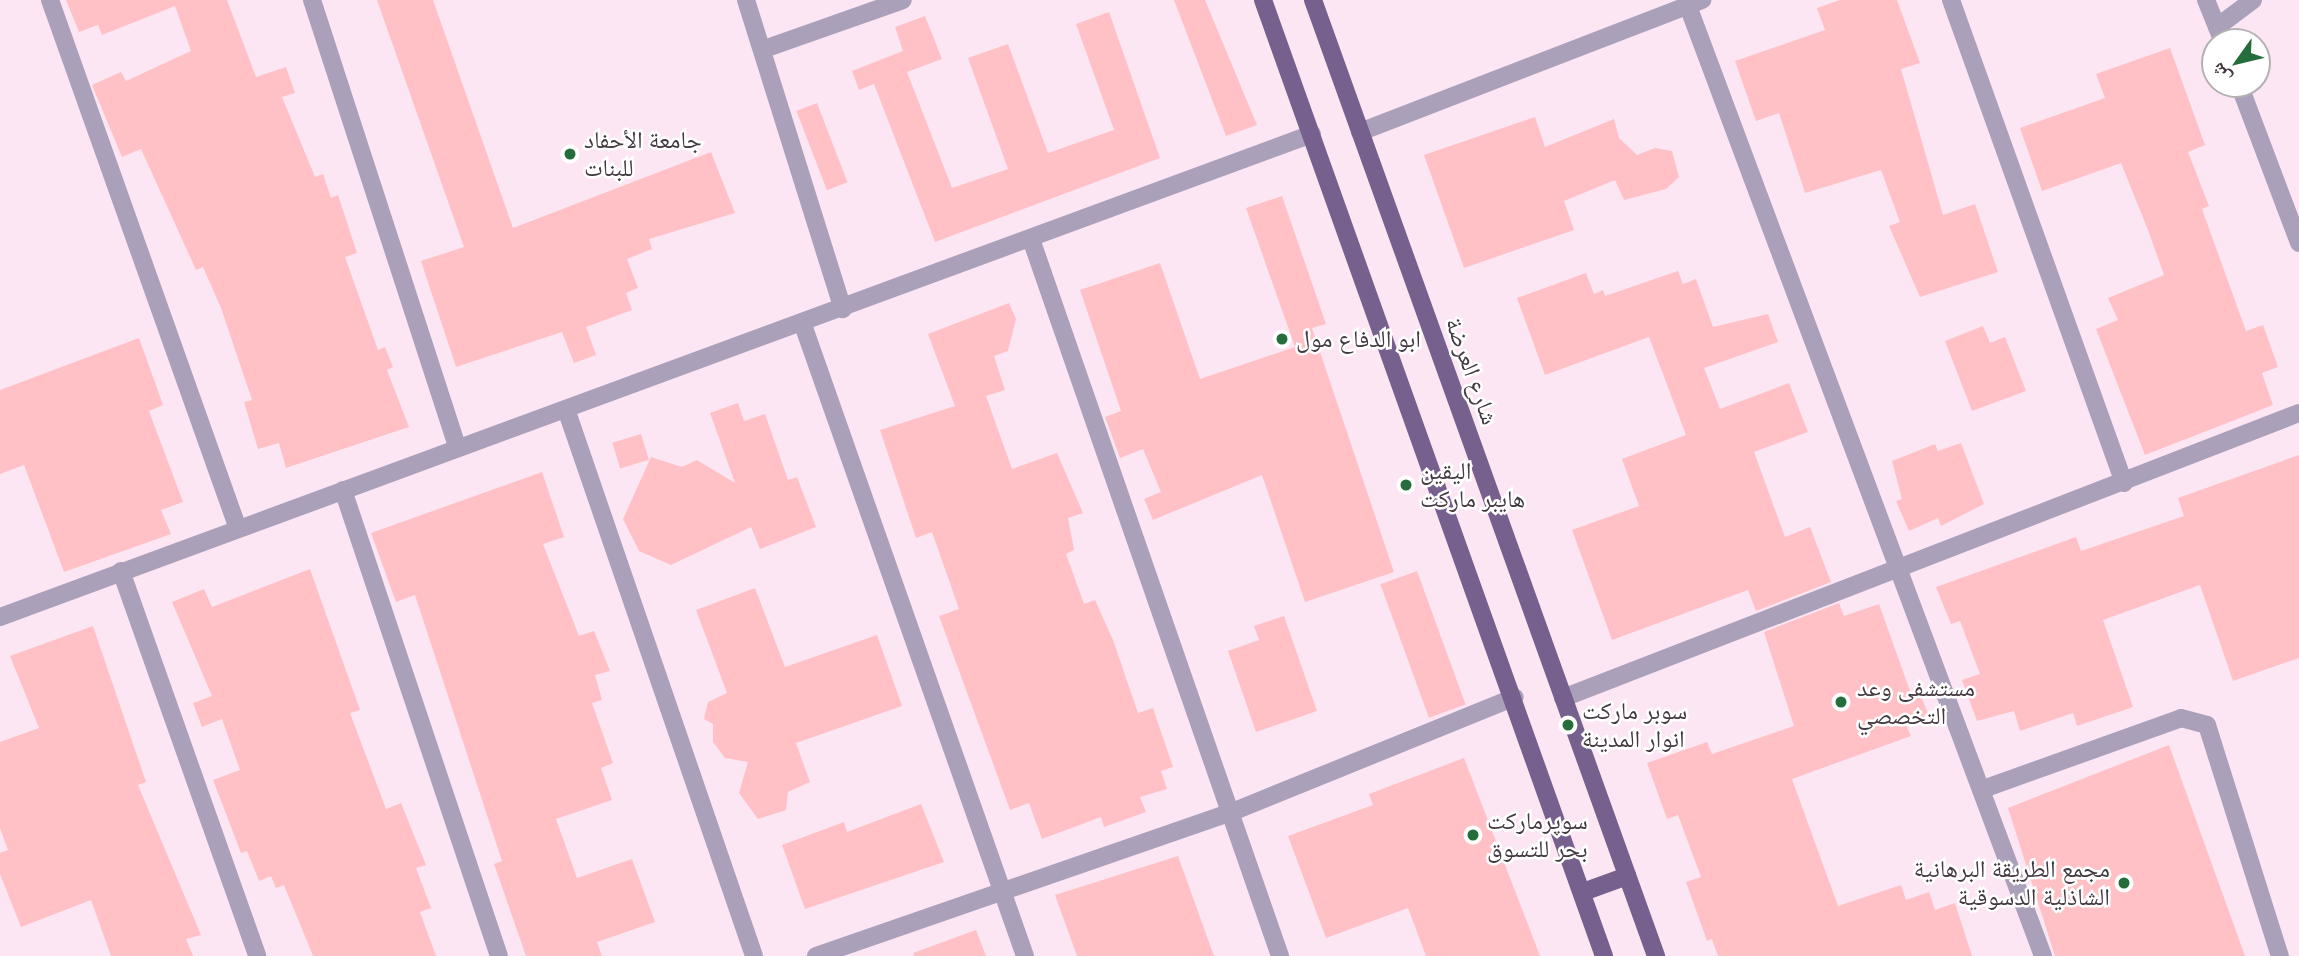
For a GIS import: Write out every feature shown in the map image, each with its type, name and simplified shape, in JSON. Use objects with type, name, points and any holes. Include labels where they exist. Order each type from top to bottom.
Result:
[{"type":"main road","points":[[1263,0],[1514,696],[1604,956]]},
{"type":"main road","name":"شارع العرضة","points":[[1313,0],[1657,956]]},
{"type":"main road","points":[[1583,892],[1627,876]]},
{"type":"street","points":[[50,0],[237,526]]},
{"type":"street","points":[[312,0],[457,446]]},
{"type":"street","points":[[746,0],[764,49],[843,309]]},
{"type":"street","points":[[764,49],[903,0]]},
{"type":"street","points":[[1951,0],[2124,483]]},
{"type":"street","points":[[2206,0],[2218,28]]},
{"type":"street","points":[[2226,28],[2253,0]]},
{"type":"street","points":[[1360,132],[1695,3],[1899,568],[1986,788],[2043,956]]},
{"type":"street","points":[[2244,98],[2299,243]]},
{"type":"street","points":[[0,617],[237,526],[843,309],[1312,134]]},
{"type":"street","points":[[1031,240],[1233,812],[1280,956]]},
{"type":"street","points":[[802,322],[1025,956]]},
{"type":"street","points":[[566,409],[754,956]]},
{"type":"street","points":[[1563,698],[2299,413]]},
{"type":"street","points":[[343,490],[499,956]]},
{"type":"street","points":[[121,571],[257,956]]},
{"type":"street","points":[[816,956],[1233,812],[1514,696]]},
{"type":"street","points":[[1986,788],[2181,718],[2207,725],[2280,956]]},
{"type":"building","points":[[66,0],[227,0],[256,77],[286,67],[295,93],[282,97],[315,177],[323,174],[331,198],[338,195],[357,253],[345,257],[378,350],[385,347],[393,367],[387,370],[409,427],[286,468],[279,443],[258,449],[244,402],[252,400],[221,308],[203,267],[196,270],[141,149],[122,157],[92,85],[121,72],[126,81],[191,51],[175,6],[102,35],[98,25],[79,32]]},
{"type":"building","points":[[377,0],[433,0],[513,228],[711,152],[735,213],[649,239],[652,249],[627,259],[638,288],[626,293],[632,310],[586,327],[596,355],[574,363],[562,332],[456,367],[421,261],[464,247]]},
{"type":"building","points":[[1174,0],[1205,0],[1257,125],[1226,136]]},
{"type":"building","points":[[1840,0],[1897,0],[1920,63],[1901,69],[1943,215],[1975,204],[1998,272],[1920,297],[1889,226],[1900,222],[1881,170],[1805,193],[1779,113],[1756,121],[1735,61],[1825,30],[1817,8]]},
{"type":"building","points":[[1109,12],[1160,158],[935,242],[874,84],[859,90],[852,71],[903,51],[895,27],[925,16],[942,59],[907,72],[952,188],[1008,169],[968,58],[1008,44],[1048,153],[1114,130],[1076,24]]},
{"type":"building","points":[[2170,48],[2205,145],[2188,152],[2209,206],[2202,209],[2246,331],[2263,325],[2278,367],[2262,373],[2273,405],[2145,455],[2096,329],[2118,320],[2108,298],[2164,275],[2148,230],[2121,163],[2042,191],[2020,128],[2105,98],[2096,74]]},
{"type":"building","points":[[817,103],[847,182],[827,190],[796,111]]},
{"type":"building","points":[[1535,117],[1545,147],[1614,119],[1619,138],[1637,155],[1655,148],[1672,151],[1679,177],[1666,189],[1624,200],[1615,180],[1564,201],[1574,230],[1464,268],[1424,155]]},
{"type":"building","points":[[1282,196],[1326,324],[1312,328],[1394,572],[1305,602],[1262,475],[1153,520],[1144,499],[1161,492],[1143,449],[1120,458],[1105,417],[1121,411],[1080,290],[1160,263],[1200,379],[1295,347],[1246,208]]},
{"type":"building","points":[[1678,271],[1683,284],[1696,279],[1713,327],[1768,314],[1778,342],[1704,368],[1720,409],[1789,383],[1808,432],[1754,452],[1785,537],[1810,527],[1831,582],[1756,611],[1748,590],[1612,640],[1572,530],[1639,506],[1622,459],[1686,435],[1649,337],[1545,375],[1517,298],[1586,273],[1594,294],[1603,290],[1605,296]]},
{"type":"building","points":[[1009,303],[1016,319],[1008,351],[994,356],[1005,390],[986,396],[1012,469],[1057,453],[1083,513],[1068,518],[1074,550],[1066,554],[1084,604],[1095,600],[1113,640],[1138,713],[1153,708],[1173,767],[1161,771],[1167,789],[1140,797],[1146,812],[1104,827],[1101,817],[1042,839],[1029,803],[1010,810],[939,616],[959,609],[932,532],[916,538],[880,430],[955,406],[928,334]]},
{"type":"building","points":[[1983,326],[1990,343],[2005,337],[2026,391],[1972,411],[1945,341]]},
{"type":"building","points":[[139,338],[163,405],[149,411],[183,502],[161,510],[171,534],[64,572],[24,465],[0,474],[0,390]]},
{"type":"building","points":[[738,403],[744,421],[765,414],[788,480],[797,477],[816,527],[760,549],[751,527],[671,565],[639,551],[623,519],[651,457],[682,467],[697,460],[735,483],[710,413]]},
{"type":"building","points":[[641,434],[649,460],[620,469],[612,443]]},
{"type":"building","points":[[1961,443],[1984,504],[1941,526],[1938,518],[1909,531],[1896,501],[1902,499],[1892,461],[1935,444],[1938,451]]},
{"type":"building","points":[[2299,455],[2299,658],[2233,681],[2200,585],[2103,620],[2133,707],[2077,726],[2073,713],[2020,731],[2014,711],[1977,721],[1962,680],[1980,674],[1960,621],[1951,624],[1936,587],[2076,537],[2081,551],[2184,516],[2178,498]]},
{"type":"building","points":[[542,472],[564,537],[543,544],[579,636],[594,631],[610,671],[595,675],[602,700],[592,703],[613,763],[601,768],[612,800],[556,819],[577,878],[632,859],[655,922],[597,942],[602,956],[526,956],[494,864],[502,861],[415,595],[396,602],[371,533]]},
{"type":"building","points":[[310,569],[360,710],[350,713],[386,809],[401,803],[426,865],[416,868],[431,908],[420,912],[436,956],[313,956],[284,885],[276,888],[271,876],[259,881],[247,851],[241,853],[213,780],[240,770],[222,719],[202,727],[193,703],[212,696],[172,602],[204,589],[212,607]]},
{"type":"building","points":[[1417,571],[1466,704],[1429,718],[1380,584]]},
{"type":"building","points":[[755,588],[785,667],[877,635],[902,706],[796,743],[810,782],[788,792],[786,810],[758,819],[739,793],[748,762],[725,758],[713,742],[713,724],[704,719],[708,702],[727,693],[696,610]]},
{"type":"building","points":[[1839,603],[1844,616],[1879,604],[1910,691],[1919,691],[1929,716],[1906,725],[1911,736],[1792,779],[1838,906],[1901,885],[1906,900],[1929,892],[1935,910],[1955,903],[1972,956],[1718,956],[1712,939],[1707,941],[1686,882],[1701,877],[1678,815],[1667,819],[1647,763],[1707,742],[1712,754],[1794,726],[1764,632]]},
{"type":"building","points":[[1284,616],[1317,711],[1256,732],[1228,651],[1259,640],[1254,626]]},
{"type":"building","points":[[93,626],[146,782],[138,785],[201,935],[186,939],[193,956],[111,956],[91,900],[21,927],[0,874],[0,853],[8,850],[0,828],[0,742],[39,728],[10,656]]},
{"type":"building","name":"مجمع الطريقة البرهانية الشاذلية الدسوقية","points":[[2169,745],[2245,956],[2055,956],[2008,808]]},
{"type":"building","points":[[1464,758],[1540,956],[1426,956],[1408,908],[1326,938],[1288,836],[1373,805],[1369,794]]},
{"type":"building","points":[[921,804],[944,862],[805,909],[782,845],[844,822],[847,832]]},
{"type":"building","points":[[1178,856],[1214,956],[1077,956],[1055,895]]},
{"type":"building","points":[[976,930],[986,956],[914,956],[913,953]]},
{"type":"place","name":"جامعة الأحفاد للبنات","points":[[570,154]]},
{"type":"place","name":"ابو الدفاع مول","points":[[1282,339]]},
{"type":"place","name":"اليقين هايبر ماركت","points":[[1406,485]]},
{"type":"place","name":"مستشفى وعد التخصصي","points":[[1841,702]]},
{"type":"place","name":"سوبر ماركت انوار المدينة","points":[[1568,725]]},
{"type":"place","name":"سوپرمارکت بحر للتسوق","points":[[1473,835]]},
{"type":"place","name":"مجمع الطريقة البرهانية الشاذلية الدسوقية","points":[[2124,883]]}]
